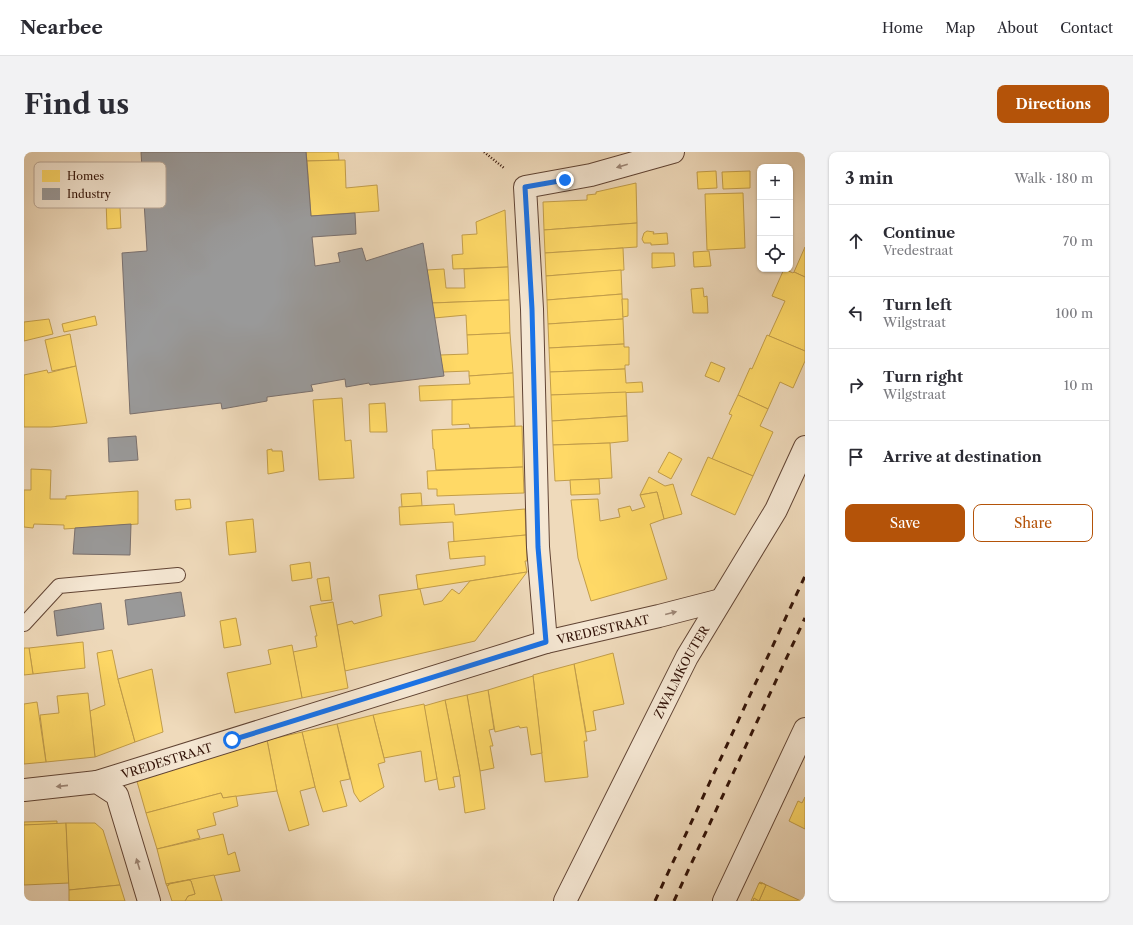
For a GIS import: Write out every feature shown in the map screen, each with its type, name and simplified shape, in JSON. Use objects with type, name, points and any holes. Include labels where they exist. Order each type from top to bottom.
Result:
[{"type":"street","points":[[546,642],[538,547],[532,309],[525,187],[592,175],[673,152]]},
{"type":"street","name":"ZWALMKOUTER","points":[[565,901],[686,657],[776,510],[805,447]]},
{"type":"street","name":"VREDESTRAAT","points":[[24,790],[97,782],[546,642],[721,600]]},
{"type":"street","points":[[724,901],[805,729]]},
{"type":"street","points":[[97,782],[117,795],[149,901]]},
{"type":"lane","points":[[24,624],[59,586],[178,575]]},
{"type":"building: Homes","points":[[306,152],[338,152],[339,160],[307,161]]},
{"type":"building: Homes","points":[[345,160],[346,188],[377,185],[379,211],[311,216],[307,161]]},
{"type":"building: Homes","points":[[716,171],[717,188],[698,189],[697,172]]},
{"type":"building: Homes","points":[[750,171],[750,188],[723,189],[722,172]]},
{"type":"building: Homes","points":[[636,183],[637,223],[544,230],[543,202],[587,200],[587,195]]},
{"type":"building: Homes","points":[[743,193],[745,248],[707,250],[705,194]]},
{"type":"building: Homes","points":[[106,208],[120,208],[121,228],[107,229]]},
{"type":"building: Homes","points":[[505,210],[508,267],[453,269],[452,255],[463,254],[462,235],[477,234],[476,222]]},
{"type":"building: Homes","points":[[637,223],[637,247],[545,253],[544,230]]},
{"type":"building: Homes","points":[[647,231],[654,232],[653,234],[667,233],[668,244],[651,245],[651,243],[644,243],[642,239],[644,233]]},
{"type":"building: Homes","points":[[805,247],[805,277],[794,272]]},
{"type":"building: Homes","points":[[623,248],[624,270],[546,276],[545,253]]},
{"type":"building: Homes","points":[[709,251],[711,266],[694,267],[693,252]]},
{"type":"building: Homes","points":[[652,253],[674,253],[675,266],[652,268]]},
{"type":"building: Homes","points":[[508,267],[509,300],[432,303],[427,270],[444,269],[446,288],[465,288],[464,269]]},
{"type":"building: Homes","points":[[621,270],[622,294],[547,300],[546,276]]},
{"type":"building: Homes","points":[[783,272],[794,272],[805,277],[805,351],[769,336],[785,301],[772,296]]},
{"type":"building: Homes","points":[[703,288],[704,297],[707,296],[708,313],[693,313],[691,289]]},
{"type":"building: Homes","points":[[622,294],[623,319],[548,324],[547,300]]},
{"type":"building: Homes","points":[[622,299],[628,299],[628,316],[623,317]]},
{"type":"building: Homes","points":[[509,300],[510,333],[467,335],[466,315],[434,318],[432,303]]},
{"type":"building: Homes","points":[[95,316],[97,325],[64,332],[62,324]]},
{"type":"building: Homes","points":[[49,319],[53,334],[24,341],[24,322]]},
{"type":"building: Homes","points":[[623,319],[624,344],[549,348],[548,324]]},
{"type":"building: Homes","points":[[510,333],[513,373],[469,376],[469,371],[443,372],[440,355],[468,354],[467,335]]},
{"type":"building: Homes","points":[[70,334],[76,366],[52,371],[45,340]]},
{"type":"building: Homes","points":[[767,335],[805,351],[805,361],[793,388],[780,382],[768,409],[738,395],[750,368],[752,369]]},
{"type":"building: Homes","points":[[624,344],[624,347],[629,347],[629,365],[625,365],[625,369],[550,372],[549,348]]},
{"type":"building: Homes","points":[[711,362],[725,368],[719,382],[705,376]]},
{"type":"building: Homes","points":[[76,366],[87,423],[51,427],[24,427],[24,375],[47,370],[48,373]]},
{"type":"building: Homes","points":[[625,369],[626,383],[642,382],[643,392],[551,395],[550,372]]},
{"type":"building: Homes","points":[[513,373],[514,397],[420,401],[419,386],[470,384],[469,376]]},
{"type":"building: Homes","points":[[626,392],[627,416],[552,421],[551,395]]},
{"type":"building: Homes","points":[[738,395],[768,409],[760,426],[773,432],[753,476],[712,459],[732,415],[729,414]]},
{"type":"building: Homes","points":[[514,397],[515,426],[470,428],[469,424],[452,425],[452,400]]},
{"type":"building: Homes","points":[[342,398],[345,441],[351,440],[354,478],[319,480],[313,400]]},
{"type":"building: Homes","points":[[385,403],[387,432],[370,432],[369,404]]},
{"type":"building: Homes","points":[[627,416],[628,441],[553,445],[552,421]]},
{"type":"building: Homes","points":[[522,426],[523,467],[436,470],[432,430]]},
{"type":"building: Homes","points":[[610,443],[612,478],[555,481],[553,445]]},
{"type":"building: Homes","points":[[272,449],[272,451],[282,451],[284,471],[268,474],[267,450]]},
{"type":"building: Homes","points":[[669,452],[682,459],[671,479],[658,472]]},
{"type":"building: Homes","points":[[708,457],[753,476],[735,515],[691,495]]},
{"type":"building: Homes","points":[[523,467],[524,493],[437,496],[437,489],[428,489],[427,471]]},
{"type":"building: Homes","points":[[31,469],[51,470],[50,499],[66,499],[66,496],[138,491],[138,524],[64,529],[64,525],[34,524],[33,528],[24,527],[24,490],[31,490]]},
{"type":"building: Homes","points":[[649,477],[665,486],[673,484],[682,514],[664,519],[657,492],[640,495]]},
{"type":"building: Homes","points":[[599,479],[600,494],[571,495],[570,480]]},
{"type":"building: Homes","points":[[657,492],[664,519],[650,524],[667,579],[591,601],[578,558],[571,500],[598,499],[600,521],[620,517],[618,509],[630,506],[632,511],[645,507],[640,495]]},
{"type":"building: Homes","points":[[421,493],[422,506],[402,507],[401,494]]},
{"type":"building: Homes","points":[[190,499],[191,508],[176,510],[175,500]]},
{"type":"building: Homes","points":[[454,504],[455,515],[525,509],[526,535],[454,542],[453,522],[400,525],[399,507]]},
{"type":"building: Homes","points":[[253,519],[256,552],[229,555],[226,522]]},
{"type":"building: Homes","points":[[526,535],[527,561],[525,561],[527,572],[418,589],[416,575],[485,565],[485,556],[450,559],[448,542]]},
{"type":"building: Homes","points":[[310,562],[312,578],[292,581],[290,565]]},
{"type":"building: Homes","points":[[527,572],[475,641],[345,671],[337,625],[352,621],[354,624],[382,616],[379,595],[420,589],[424,605],[442,601],[452,589],[459,594],[470,581]]},
{"type":"building: Homes","points":[[329,577],[332,600],[321,601],[317,579]]},
{"type":"building: Homes","points":[[333,602],[348,688],[302,698],[293,652],[317,647],[315,636],[317,636],[310,606]]},
{"type":"building: Homes","points":[[236,618],[241,645],[224,648],[220,621]]},
{"type":"building: Homes","points":[[83,642],[85,668],[33,674],[29,648]]},
{"type":"building: Homes","points":[[292,645],[302,698],[235,713],[227,673],[271,664],[268,650]]},
{"type":"building: Homes","points":[[24,648],[29,648],[33,674],[24,675]]},
{"type":"building: Homes","points":[[112,650],[118,679],[135,742],[95,757],[90,711],[105,705],[97,653]]},
{"type":"building: Homes","points":[[613,653],[624,704],[593,711],[596,730],[586,732],[574,664]]},
{"type":"building: Homes","points":[[574,664],[587,741],[584,741],[588,777],[545,782],[533,675]]},
{"type":"building: Homes","points":[[152,669],[163,732],[135,742],[118,679]]},
{"type":"building: Homes","points":[[533,676],[542,753],[531,755],[527,727],[520,728],[519,726],[495,732],[488,690]]},
{"type":"building: Homes","points":[[488,690],[494,729],[489,730],[493,746],[490,746],[494,768],[480,771],[467,695]]},
{"type":"building: Homes","points":[[88,693],[95,757],[46,762],[40,715],[59,713],[57,696]]},
{"type":"building: Homes","points":[[467,695],[485,809],[465,813],[460,776],[445,700]]},
{"type":"building: Homes","points":[[445,700],[460,776],[453,777],[455,787],[439,790],[424,706]]},
{"type":"building: Homes","points":[[37,702],[46,762],[24,764],[24,704]]},
{"type":"building: Homes","points":[[424,704],[437,779],[425,782],[421,751],[384,758],[373,715]]},
{"type":"building: Homes","points":[[373,715],[385,762],[378,764],[384,787],[360,802],[354,793],[337,724]]},
{"type":"building: Homes","points":[[337,724],[350,779],[340,781],[347,806],[323,812],[315,787],[302,732]]},
{"type":"building: Homes","points":[[302,732],[315,787],[300,791],[309,825],[289,831],[277,791],[267,740]]},
{"type":"building: Homes","points":[[267,740],[277,791],[223,798],[221,793],[146,813],[136,778]]},
{"type":"building: Homes","points":[[221,793],[223,798],[236,796],[238,806],[213,813],[216,825],[197,830],[200,838],[157,849],[146,813]]},
{"type":"building: Homes","points":[[805,797],[805,829],[789,821],[798,801],[802,803]]},
{"type":"building: Homes","points":[[57,821],[57,824],[24,825],[24,822]]},
{"type":"building: Homes","points":[[66,823],[69,883],[24,885],[24,825]]},
{"type":"building: Homes","points":[[66,823],[95,823],[103,830],[120,885],[69,890]]},
{"type":"building: Homes","points":[[223,834],[228,855],[235,852],[240,871],[166,884],[157,849]]},
{"type":"building: Homes","points":[[214,875],[222,901],[185,901],[188,896],[195,894],[191,881],[189,880],[169,884],[167,886],[166,884]]},
{"type":"building: Homes","points":[[189,880],[191,881],[195,894],[188,896],[185,901],[172,901],[167,886],[169,884]]},
{"type":"building: Homes","points":[[760,882],[801,901],[759,901],[766,885],[759,883]]},
{"type":"building: Homes","points":[[759,883],[766,885],[759,901],[754,898],[753,901],[751,901]]},
{"type":"building: Homes","points":[[120,885],[125,901],[69,901],[69,890]]},
{"type":"building: Industry","points":[[141,152],[306,152],[311,216],[355,213],[356,234],[312,237],[315,266],[340,262],[338,253],[362,248],[366,261],[423,243],[444,376],[370,385],[369,383],[346,387],[345,379],[311,385],[313,391],[267,397],[267,401],[222,409],[221,403],[130,414],[122,253],[147,251],[144,208],[166,208],[166,162],[142,162]]},
{"type":"building: Industry","points":[[136,436],[138,460],[109,462],[108,438]]},
{"type":"building: Industry","points":[[131,524],[130,555],[73,554],[75,528]]},
{"type":"building: Industry","points":[[181,592],[185,616],[128,625],[125,600]]},
{"type":"building: Industry","points":[[101,603],[104,629],[57,636],[54,611]]},
{"type":"railway","points":[[655,901],[805,576]]},
{"type":"railway","points":[[674,901],[805,618]]},
{"type":"route","points":[[232,740],[546,642],[538,547],[532,309],[525,187],[565,180]]}]
